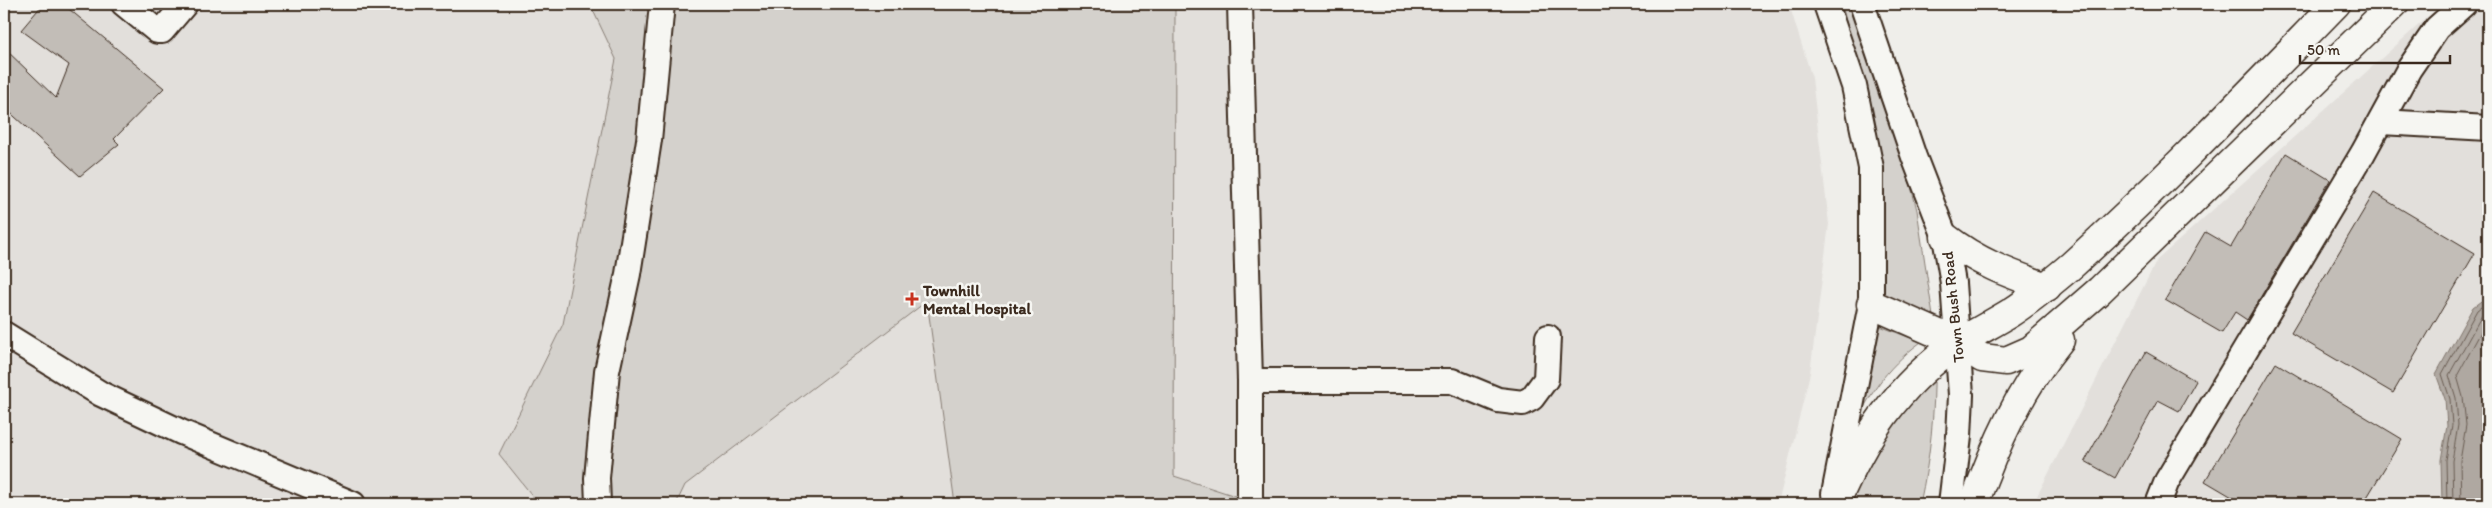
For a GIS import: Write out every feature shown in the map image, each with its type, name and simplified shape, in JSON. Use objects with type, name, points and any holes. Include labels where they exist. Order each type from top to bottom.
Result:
[{"type":"highway","points":[[1834,504],[1863,446],[1879,420],[1906,388],[1935,360],[1959,343],[2011,313],[2047,287],[2152,188],[2336,4]]},
{"type":"highway","points":[[1871,304],[1959,343],[1982,358],[2006,361],[2031,350],[2100,290],[2394,4]]},
{"type":"highway","points":[[1945,236],[1962,250],[2006,274],[2047,287]]},
{"type":"highway","points":[[1974,504],[2000,440],[2028,382],[2100,290]]},
{"type":"street","points":[[124,4],[157,31],[162,31],[185,4]]},
{"type":"street","points":[[598,504],[597,478],[607,371],[628,274],[649,140],[662,4]]},
{"type":"street","points":[[1240,4],[1250,381],[1250,504]]},
{"type":"street","points":[[1826,4],[1854,86],[1871,168],[1871,304],[1834,504]]},
{"type":"street","name":"Town Bush Road","points":[[1862,4],[1914,157],[1945,236],[1953,283],[1959,343],[1961,411],[1951,504]]},
{"type":"street","points":[[2158,504],[2167,481],[2380,122],[2409,69],[2437,28],[2464,4]]},
{"type":"street","points":[[2380,122],[2488,128]]},
{"type":"street","points":[[4,334],[102,394],[181,432],[353,504]]},
{"type":"street","points":[[1250,381],[1452,381],[1498,400],[1523,402],[1532,398],[1546,380],[1548,337]]},
{"type":"shaded area","name":"Townhill Mental Hospital","points":[[4,4],[1789,4],[1812,78],[1829,224],[1810,373],[1778,504],[4,504]]},
{"type":"shaded area","points":[[590,4],[1175,4],[1174,476],[1260,504],[955,504],[927,301],[685,485],[676,504],[539,504],[499,454],[563,324],[616,59]]},
{"type":"shaded area","points":[[1842,4],[1849,4],[1903,155],[1917,210],[1934,323],[1882,299],[1851,44]]},
{"type":"shaded area","points":[[2442,4],[2488,4],[2488,504],[2033,504],[2157,260]]},
{"type":"shaded area","points":[[1872,323],[1921,342],[1887,373],[1864,407],[1849,435]]},
{"type":"shaded area","points":[[1934,365],[1934,401],[1931,435],[1920,504],[1841,504],[1857,459]]},
{"type":"water","points":[[2488,296],[2488,504],[2442,504],[2441,460],[2447,426],[2445,399],[2436,374],[2473,307]]},
{"type":"building","points":[[43,4],[63,4],[164,88],[114,139],[119,144],[80,176],[4,107],[4,48],[56,98],[69,65],[21,30]]},
{"type":"building","points":[[2286,153],[2330,180],[2247,320],[2235,312],[2222,333],[2165,300],[2205,232],[2231,247]]},
{"type":"building","points":[[2374,193],[2475,253],[2393,393],[2291,333]]},
{"type":"building","points":[[2146,352],[2196,381],[2179,411],[2158,400],[2115,478],[2085,461]]},
{"type":"building","points":[[2276,363],[2402,439],[2363,504],[2244,504],[2205,481]]},
{"type":"place","name":"Townhill Mental Hospital","points":[[912,299]]}]
